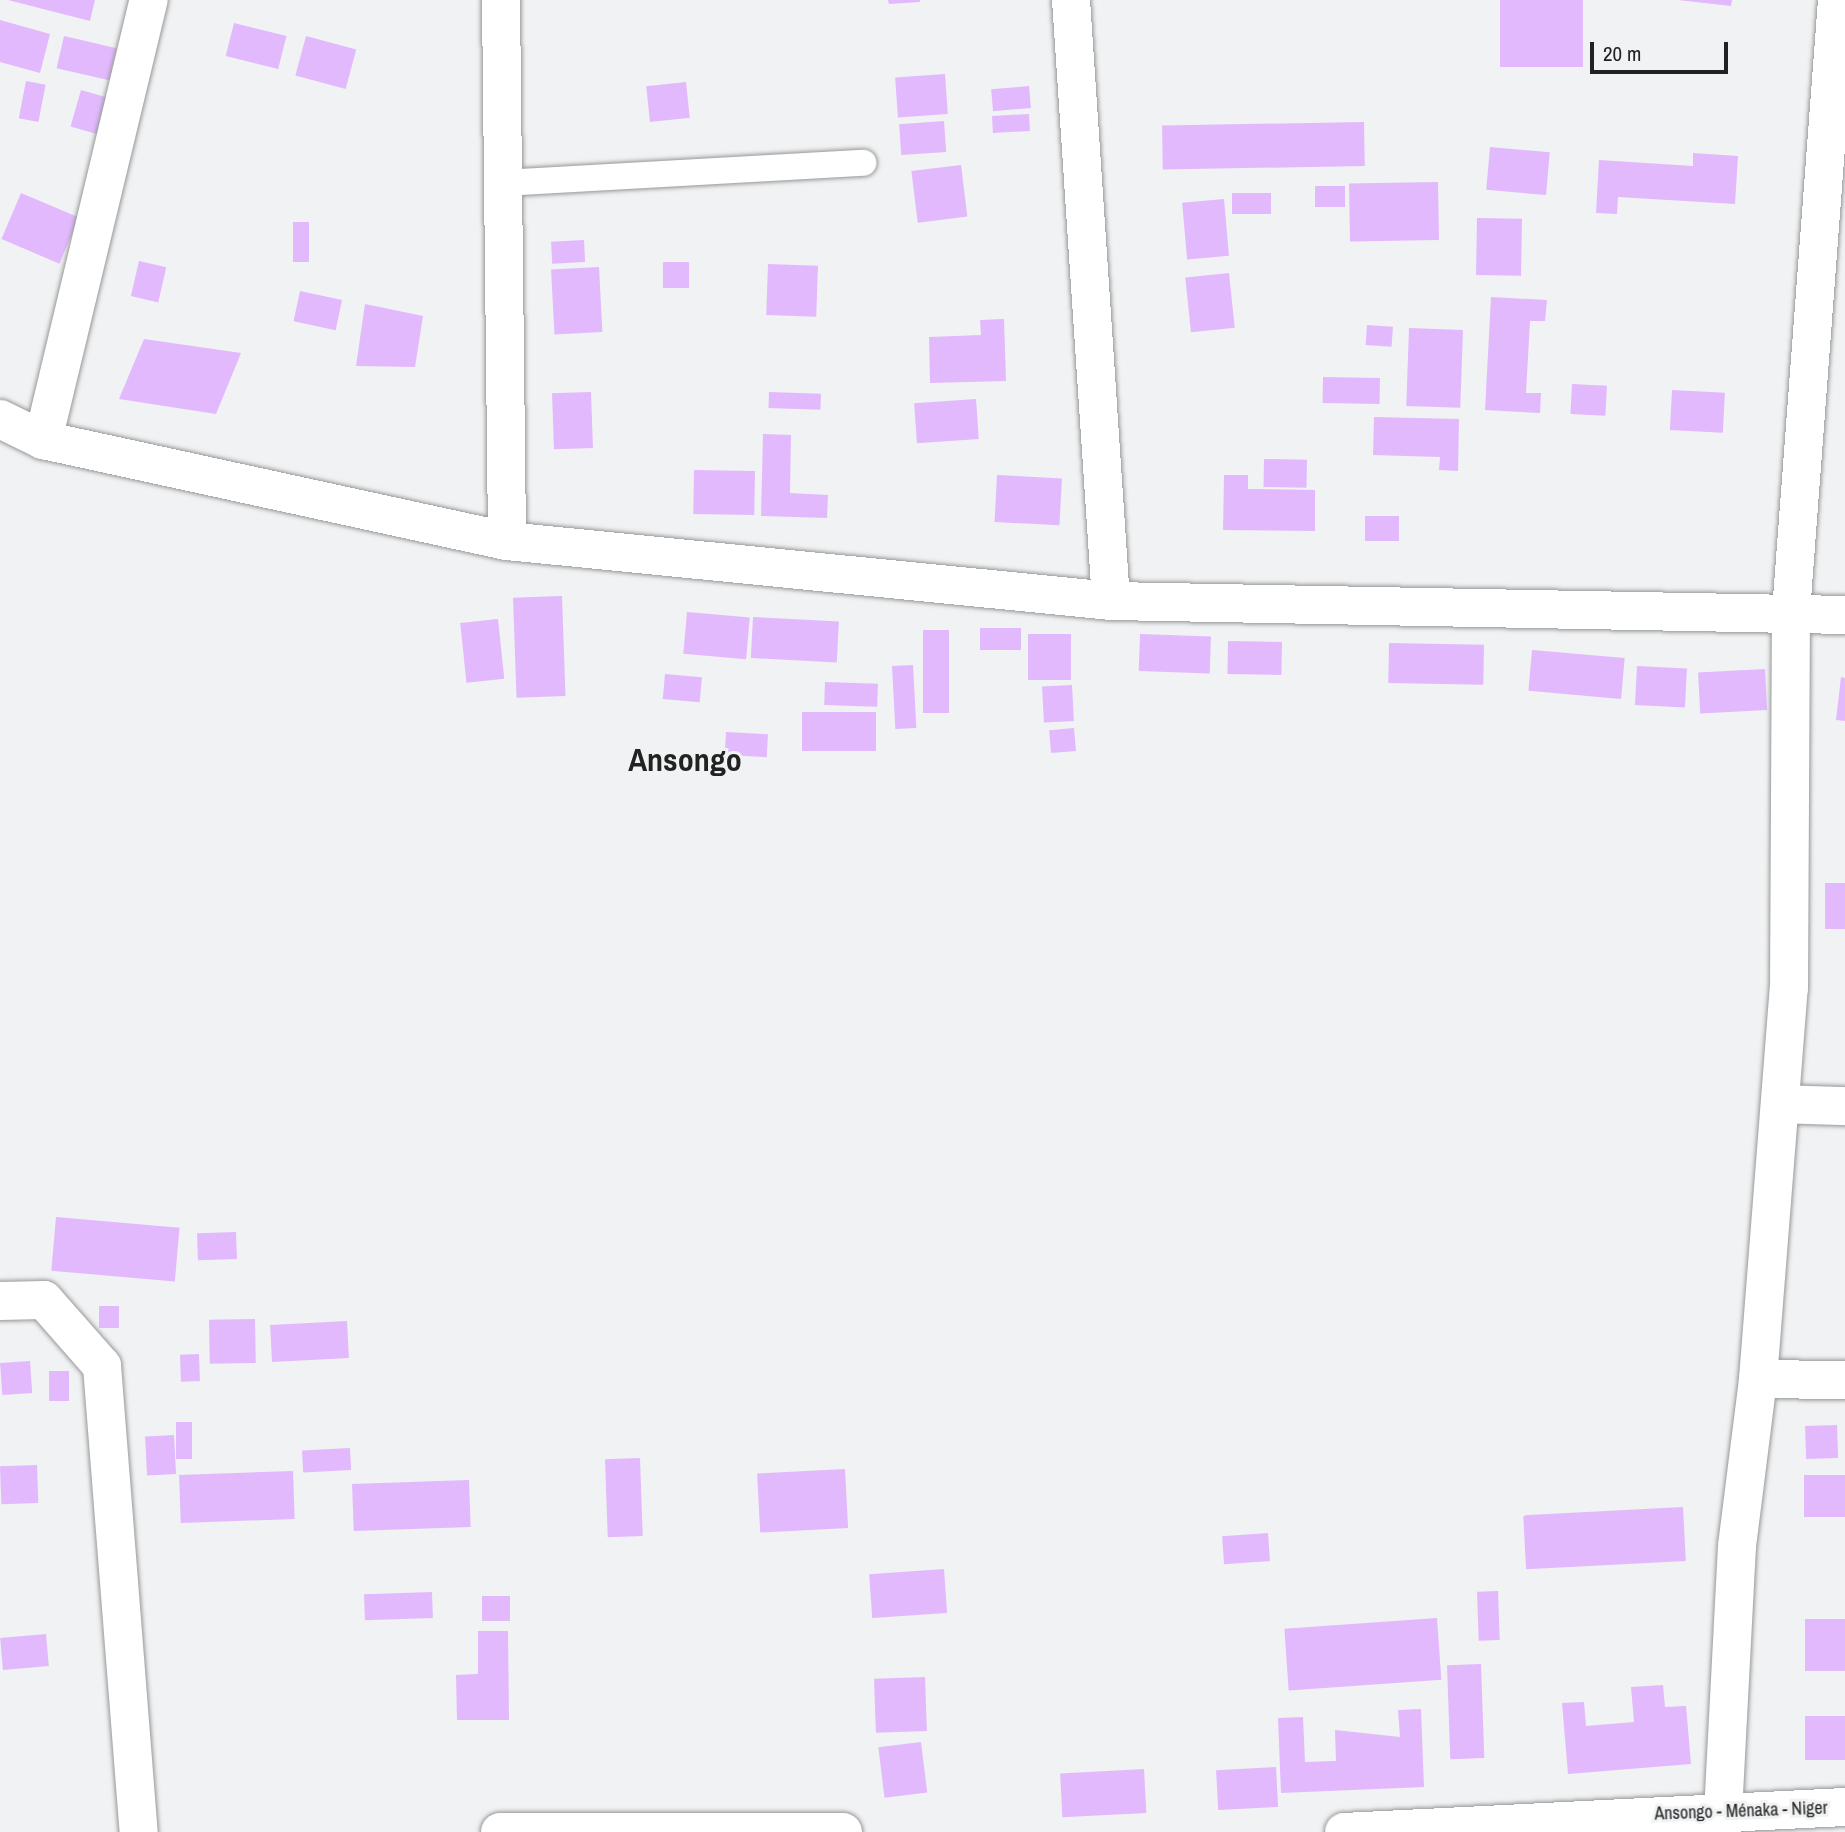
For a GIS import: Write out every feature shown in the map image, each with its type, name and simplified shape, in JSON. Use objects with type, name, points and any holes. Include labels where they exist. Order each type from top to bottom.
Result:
[{"type":"street","points":[[43,440],[149,0]]},
{"type":"street","points":[[500,0],[506,541]]},
{"type":"street","points":[[1070,0],[1111,601]]},
{"type":"street","points":[[1721,1821],[1737,1546],[1758,1379],[1789,989],[1791,612],[1837,0]]},
{"type":"street","points":[[0,419],[43,440],[506,541],[1111,601],[1845,615]]},
{"type":"street","points":[[1780,1104],[1845,1107]]},
{"type":"street","points":[[0,1301],[44,1300],[102,1366],[139,1832]]},
{"type":"street","points":[[1758,1379],[1845,1380]]},
{"type":"street","name":"Ansongo - Ménaka - Niger","points":[[1344,1832],[1721,1821],[1845,1807]]},
{"type":"street","points":[[499,1832],[843,1832]]},
{"type":"lane","points":[[502,183],[863,163]]},
{"type":"building","points":[[8,0],[95,0],[90,21]]},
{"type":"building","points":[[888,0],[920,0],[920,2],[889,4]]},
{"type":"building","points":[[1500,0],[1583,0],[1583,67],[1500,67]]},
{"type":"building","points":[[1678,0],[1732,0],[1731,6]]},
{"type":"building","points":[[0,20],[50,34],[40,73],[0,62]]},
{"type":"building","points":[[234,23],[286,36],[278,69],[226,56]]},
{"type":"building","points":[[64,36],[117,48],[109,80],[57,68]]},
{"type":"building","points":[[306,36],[356,49],[346,89],[295,76]]},
{"type":"building","points":[[945,74],[948,114],[898,117],[895,77]]},
{"type":"building","points":[[26,81],[46,85],[38,122],[19,118]]},
{"type":"building","points":[[686,82],[690,118],[650,122],[646,86]]},
{"type":"building","points":[[1029,86],[1031,108],[993,111],[991,89]]},
{"type":"building","points":[[81,90],[109,98],[98,135],[71,127]]},
{"type":"building","points":[[1029,114],[1030,131],[993,133],[992,116]]},
{"type":"building","points":[[944,121],[946,152],[901,155],[899,124]]},
{"type":"building","points":[[1364,122],[1365,166],[1163,170],[1162,126]]},
{"type":"building","points":[[1490,147],[1550,152],[1546,195],[1486,190]]},
{"type":"building","points":[[1693,153],[1738,156],[1735,204],[1618,197],[1617,214],[1596,213],[1599,160],[1693,166]]},
{"type":"building","points":[[961,165],[967,217],[918,223],[911,171]]},
{"type":"building","points":[[1438,182],[1439,240],[1350,242],[1349,184]]},
{"type":"building","points":[[1315,186],[1345,186],[1345,207],[1315,207]]},
{"type":"building","points":[[21,193],[79,218],[59,264],[1,239]]},
{"type":"building","points":[[1232,193],[1271,193],[1271,214],[1232,214]]},
{"type":"building","points":[[1224,199],[1229,256],[1187,259],[1182,203]]},
{"type":"building","points":[[1477,218],[1522,219],[1521,276],[1476,275]]},
{"type":"building","points":[[293,222],[309,222],[309,262],[293,262]]},
{"type":"building","points":[[584,240],[585,262],[552,264],[551,242]]},
{"type":"building","points":[[139,261],[166,267],[158,302],[131,296]]},
{"type":"building","points":[[663,262],[689,262],[689,288],[663,288]]},
{"type":"building","points":[[768,264],[818,266],[816,317],[766,315]]},
{"type":"building","points":[[599,267],[602,332],[554,334],[551,270]]},
{"type":"building","points":[[1229,273],[1235,328],[1191,332],[1185,278]]},
{"type":"building","points":[[300,291],[342,300],[336,330],[294,321]]},
{"type":"building","points":[[1491,297],[1547,300],[1545,321],[1530,321],[1526,393],[1541,393],[1540,413],[1485,410]]},
{"type":"building","points":[[365,304],[423,316],[415,367],[356,366]]},
{"type":"building","points":[[1004,319],[1006,381],[930,383],[929,337],[981,335],[980,320]]},
{"type":"building","points":[[1367,325],[1393,327],[1392,347],[1366,345]]},
{"type":"building","points":[[1409,328],[1463,330],[1460,408],[1406,406]]},
{"type":"building","points":[[144,339],[241,353],[216,414],[119,399]]},
{"type":"building","points":[[1323,377],[1380,378],[1380,404],[1323,403]]},
{"type":"building","points":[[1572,384],[1607,386],[1605,416],[1570,414]]},
{"type":"building","points":[[1672,390],[1725,393],[1723,433],[1670,430]]},
{"type":"building","points":[[591,392],[593,448],[554,449],[552,393]]},
{"type":"building","points":[[769,392],[821,394],[820,410],[768,408]]},
{"type":"building","points":[[976,399],[979,439],[917,443],[914,403]]},
{"type":"building","points":[[1374,417],[1459,419],[1458,471],[1439,470],[1440,457],[1373,455]]},
{"type":"building","points":[[763,434],[791,435],[790,493],[828,495],[827,518],[761,516]]},
{"type":"building","points":[[1264,459],[1307,460],[1307,488],[1264,487]]},
{"type":"building","points":[[694,470],[755,471],[754,515],[693,514]]},
{"type":"building","points":[[997,475],[1062,478],[1059,525],[995,522]]},
{"type":"building","points":[[1224,475],[1248,475],[1248,489],[1315,490],[1315,531],[1223,530]]},
{"type":"building","points":[[1365,516],[1399,516],[1399,541],[1365,541]]},
{"type":"building","points":[[562,596],[565,696],[517,698],[513,598]]},
{"type":"building","points":[[687,612],[750,617],[746,659],[683,654]]},
{"type":"building","points":[[753,617],[839,622],[837,662],[751,658]]},
{"type":"building","points":[[498,619],[504,679],[466,683],[460,623]]},
{"type":"building","points":[[980,628],[1021,628],[1021,650],[980,650]]},
{"type":"building","points":[[923,630],[949,630],[949,713],[923,713]]},
{"type":"building","points":[[1028,634],[1071,634],[1071,680],[1028,680]]},
{"type":"building","points":[[1140,634],[1211,636],[1210,673],[1139,671]]},
{"type":"building","points":[[1228,641],[1282,642],[1281,675],[1227,674]]},
{"type":"building","points":[[1389,643],[1484,645],[1483,685],[1388,683]]},
{"type":"building","points":[[1532,650],[1625,658],[1621,699],[1528,691]]},
{"type":"building","points":[[913,665],[916,728],[895,729],[892,666]]},
{"type":"building","points":[[1637,666],[1687,669],[1685,708],[1635,705]]},
{"type":"building","points":[[1765,669],[1767,710],[1700,713],[1698,673]]},
{"type":"building","points":[[665,674],[702,677],[700,702],[663,699]]},
{"type":"building","points":[[1841,677],[1845,678],[1845,721],[1836,720]]},
{"type":"building","points":[[825,682],[878,684],[877,707],[824,705]]},
{"type":"building","points":[[1072,685],[1074,721],[1044,723],[1042,687]]},
{"type":"building","points":[[802,712],[876,712],[876,751],[802,751]]},
{"type":"building","points":[[1074,728],[1076,751],[1051,753],[1049,730]]},
{"type":"building","points":[[726,732],[768,734],[767,757],[725,755]]},
{"type":"building","points":[[1825,883],[1845,883],[1845,929],[1825,929]]},
{"type":"building","points":[[56,1217],[180,1228],[175,1282],[51,1271]]},
{"type":"building","points":[[236,1232],[237,1259],[198,1260],[197,1233]]},
{"type":"building","points":[[99,1306],[119,1306],[119,1328],[99,1328]]},
{"type":"building","points":[[255,1319],[256,1363],[210,1364],[209,1320]]},
{"type":"building","points":[[347,1321],[349,1358],[272,1362],[270,1325]]},
{"type":"building","points":[[199,1354],[200,1381],[181,1382],[180,1355]]},
{"type":"building","points":[[30,1361],[32,1393],[2,1395],[0,1363]]},
{"type":"building","points":[[49,1371],[69,1371],[69,1401],[49,1401]]},
{"type":"building","points":[[176,1422],[192,1422],[192,1459],[176,1459]]},
{"type":"building","points":[[1837,1425],[1838,1458],[1806,1459],[1805,1426]]},
{"type":"building","points":[[174,1435],[176,1474],[147,1475],[145,1437]]},
{"type":"building","points":[[350,1448],[351,1470],[303,1472],[302,1451]]},
{"type":"building","points":[[640,1458],[643,1536],[608,1537],[605,1459]]},
{"type":"building","points":[[37,1465],[38,1503],[1,1504],[0,1466]]},
{"type":"building","points":[[845,1469],[848,1528],[760,1533],[757,1474]]},
{"type":"building","points":[[293,1471],[295,1519],[181,1523],[179,1475]]},
{"type":"building","points":[[1804,1475],[1845,1475],[1845,1517],[1804,1517]]},
{"type":"building","points":[[469,1480],[471,1527],[354,1531],[352,1484]]},
{"type":"building","points":[[1683,1507],[1686,1561],[1526,1569],[1523,1515]]},
{"type":"building","points":[[1268,1533],[1270,1561],[1224,1564],[1222,1536]]},
{"type":"building","points":[[944,1569],[947,1613],[872,1618],[869,1574]]},
{"type":"building","points":[[1498,1591],[1500,1640],[1479,1641],[1477,1592]]},
{"type":"building","points":[[432,1592],[433,1618],[365,1620],[364,1594]]},
{"type":"building","points":[[482,1596],[510,1596],[510,1621],[482,1621]]},
{"type":"building","points":[[1437,1618],[1441,1680],[1289,1691],[1284,1629]]},
{"type":"building","points":[[1805,1619],[1845,1619],[1845,1671],[1805,1671]]},
{"type":"building","points":[[478,1631],[508,1631],[509,1720],[457,1720],[456,1675],[478,1674]]},
{"type":"building","points":[[46,1634],[49,1666],[3,1670],[0,1638]]},
{"type":"building","points":[[1481,1664],[1484,1758],[1450,1759],[1447,1665]]},
{"type":"building","points":[[925,1677],[927,1731],[876,1733],[874,1679]]},
{"type":"building","points":[[1663,1685],[1665,1707],[1686,1706],[1691,1764],[1568,1774],[1562,1703],[1584,1702],[1586,1726],[1634,1722],[1631,1687]]},
{"type":"building","points":[[1421,1709],[1424,1787],[1281,1793],[1278,1718],[1303,1717],[1305,1762],[1336,1761],[1335,1730],[1400,1737],[1398,1710]]},
{"type":"building","points":[[1805,1716],[1845,1716],[1845,1760],[1805,1760]]},
{"type":"building","points":[[921,1742],[927,1793],[885,1798],[878,1747]]},
{"type":"building","points":[[1276,1767],[1278,1807],[1218,1810],[1216,1770]]},
{"type":"building","points":[[1144,1769],[1146,1813],[1062,1817],[1060,1773]]},
{"type":"district","name":"Ansongo","points":[[685,760]]}]
